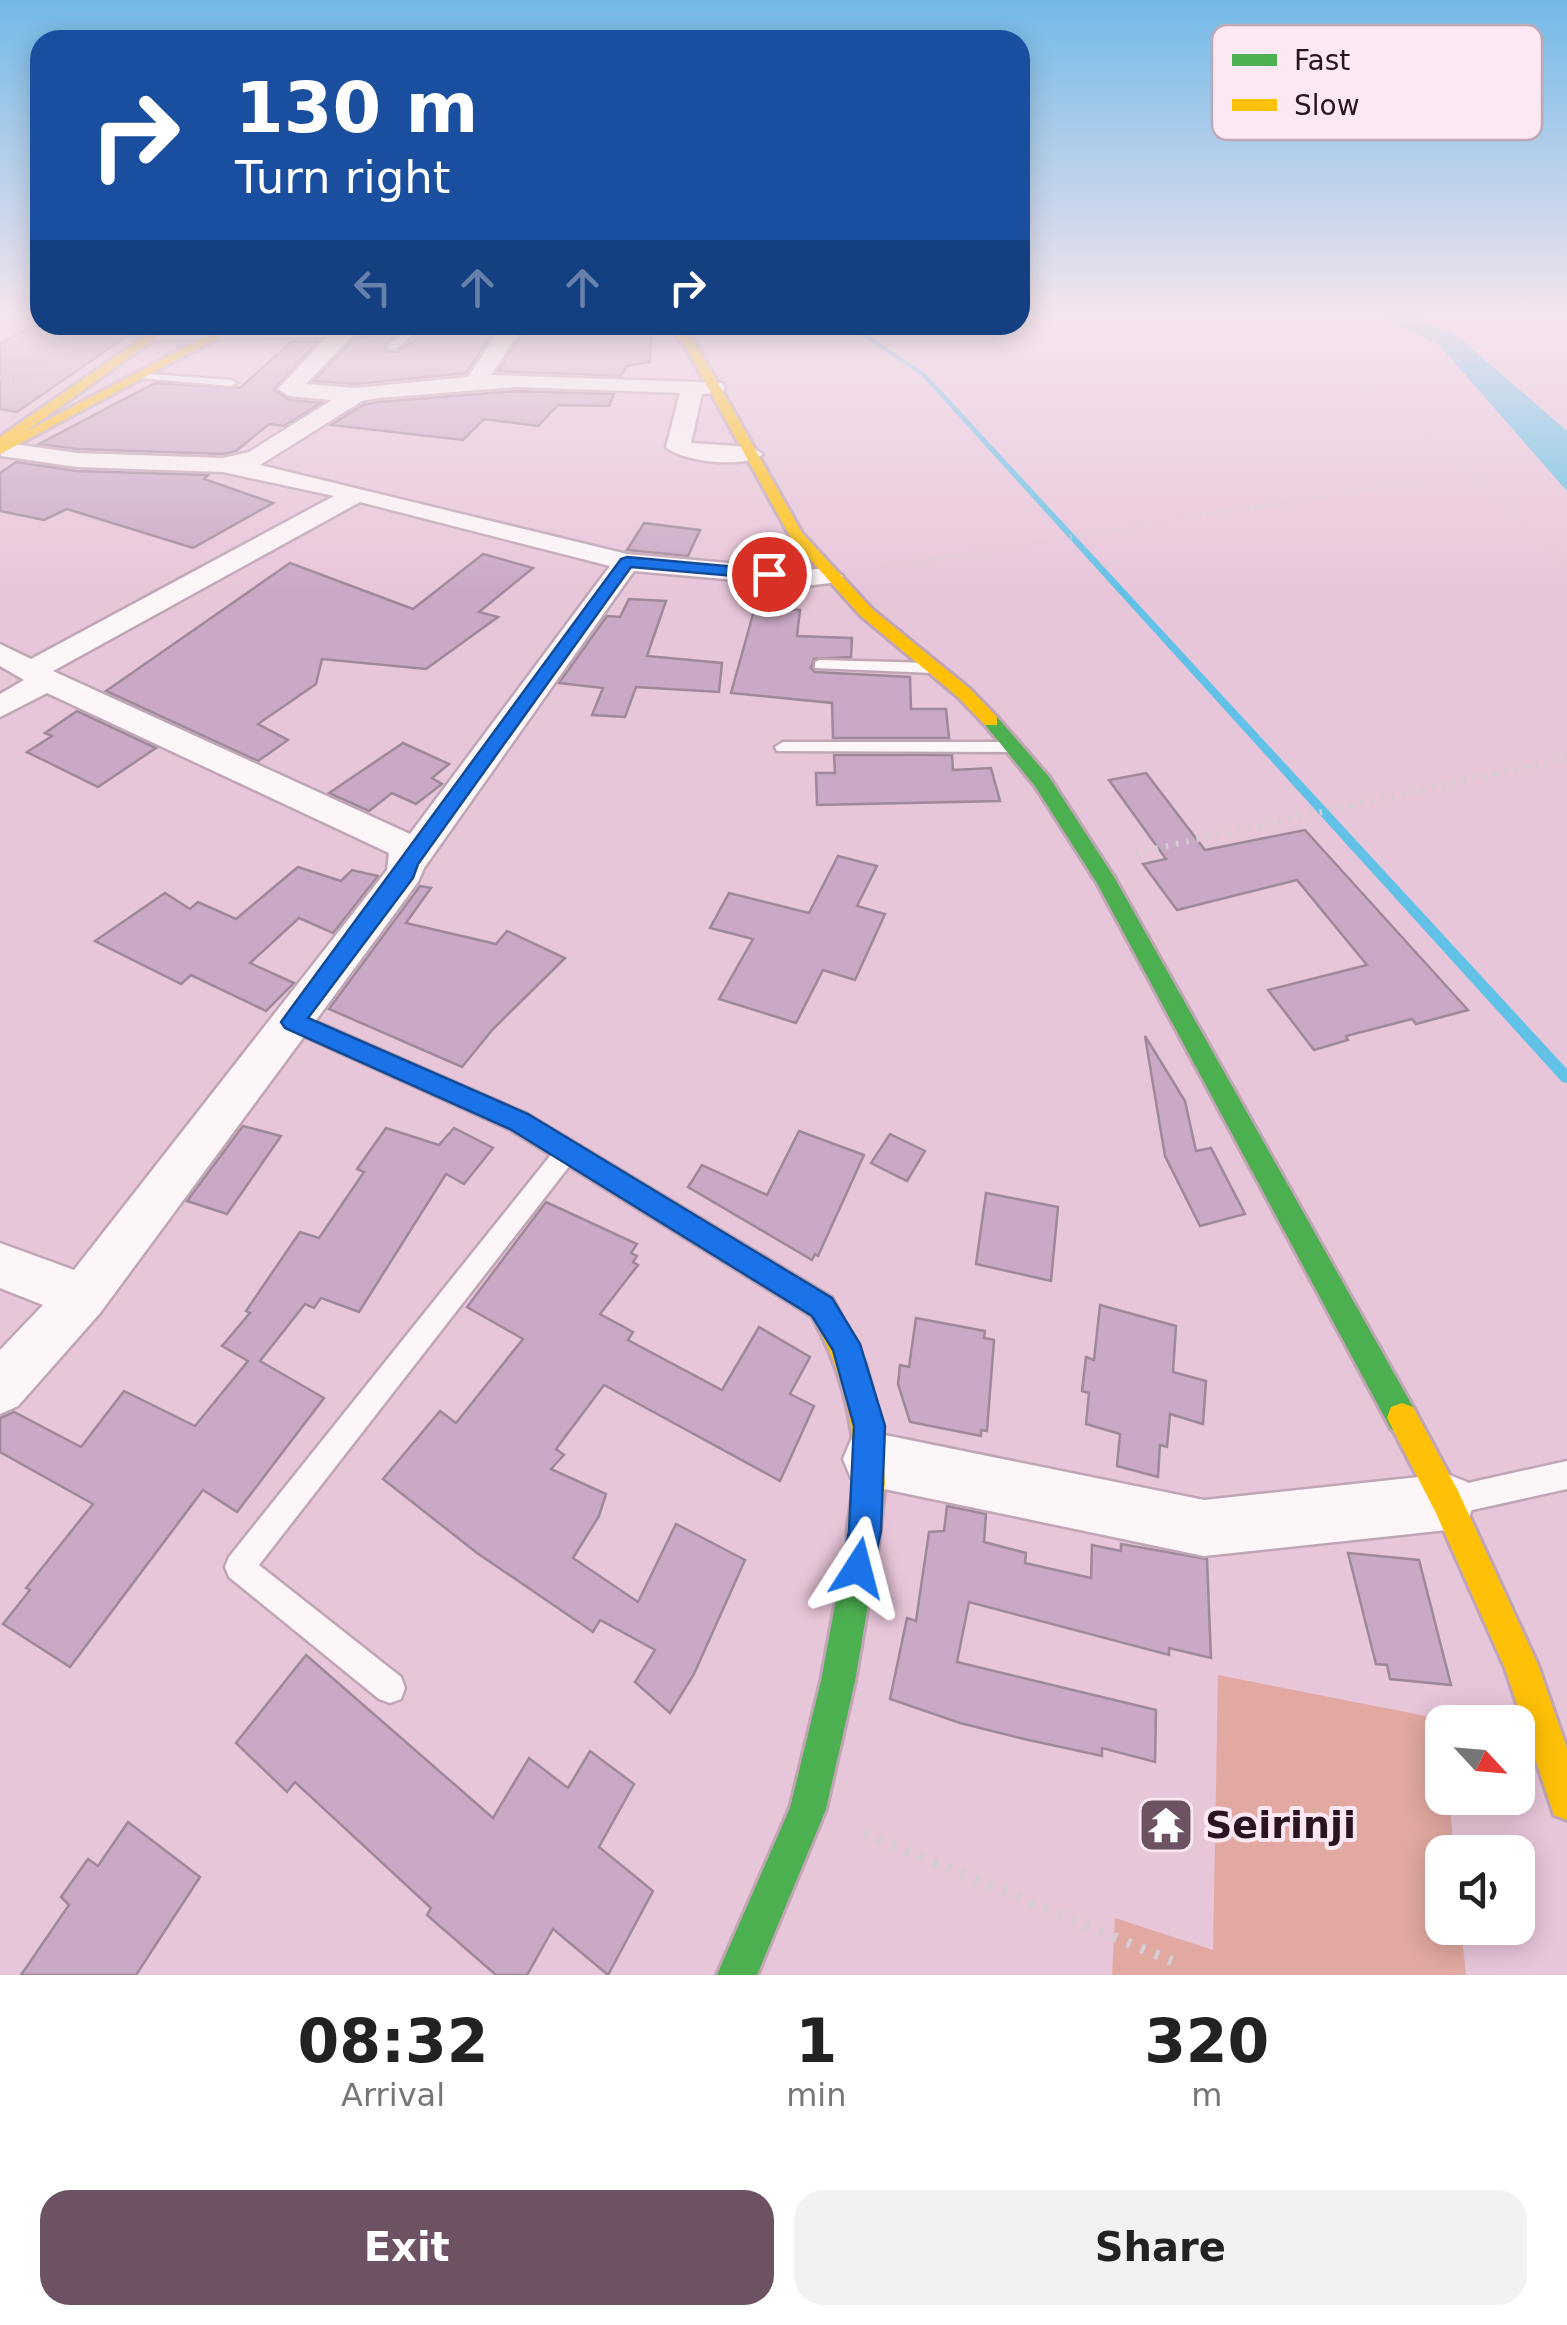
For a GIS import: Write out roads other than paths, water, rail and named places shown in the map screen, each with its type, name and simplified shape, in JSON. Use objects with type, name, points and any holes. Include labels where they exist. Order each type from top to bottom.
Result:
[{"type":"street","points":[[0,447],[50,408]]},
{"type":"street","points":[[0,447],[77,408]]},
{"type":"street","points":[[223,466],[257,458],[335,408]]},
{"type":"street","points":[[694,408],[678,447],[698,453],[751,454]]},
{"type":"street","points":[[718,408],[751,454],[796,535],[829,576],[1016,746],[1095,861],[1244,1123],[1447,1502],[1521,1666],[1567,1802]]},
{"type":"street","points":[[0,447],[76,460],[223,466],[358,493],[627,562],[804,578],[829,576]]},
{"type":"street","points":[[0,707],[26,668],[358,493]]},
{"type":"street","points":[[0,1388],[83,1297],[293,1022],[627,562]]},
{"type":"street","points":[[26,668],[407,848],[408,863]]},
{"type":"street","points":[[293,1022],[519,1122],[822,1307],[846,1344],[870,1426],[858,1568],[838,1681],[808,1810],[737,1975]]},
{"type":"street","points":[[0,1265],[83,1297]]},
{"type":"street","points":[[870,1459],[1204,1528],[1447,1502]]},
{"type":"lane","points":[[820,665],[934,668]]},
{"type":"lane","points":[[784,747],[1016,746]]},
{"type":"lane","points":[[390,1688],[239,1567],[568,1152]]},
{"type":"lane","points":[[1447,1502],[1567,1476]]},
{"type":"water","points":[[1494,408],[1541,408],[1567,431],[1567,491]]},
{"type":"waterway","points":[[954,408],[1567,1078]]},
{"type":"place","name":"Seirinji","points":[[1166,1825]]}]
